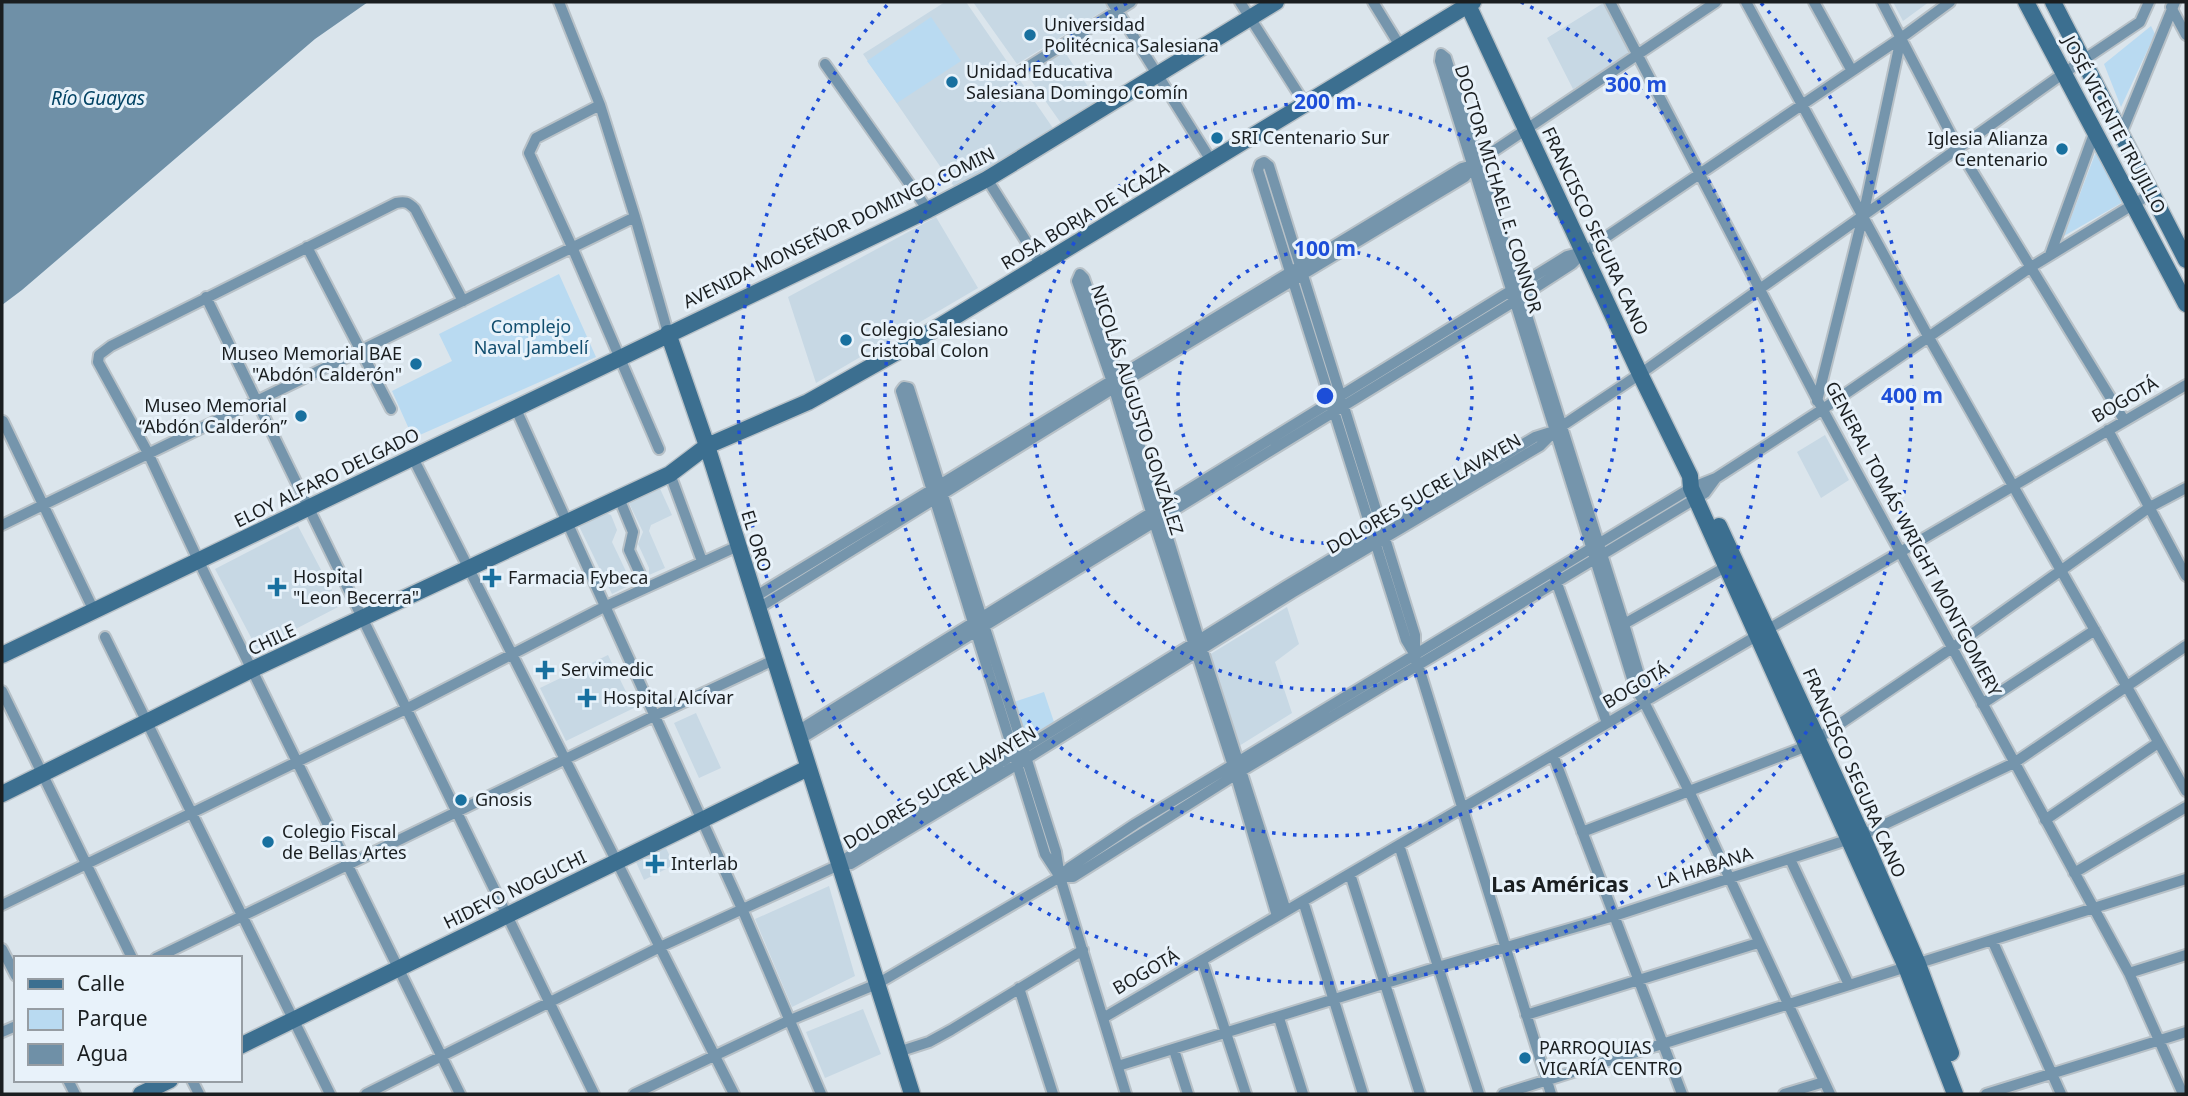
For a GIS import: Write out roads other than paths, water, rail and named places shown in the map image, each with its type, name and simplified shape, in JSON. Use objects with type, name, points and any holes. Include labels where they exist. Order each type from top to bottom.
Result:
[{"type":"main road","name":"AVENIDA MONSEÑOR DOMINGO COMIN","points":[[668,333],[928,210],[987,179],[1276,2]]},
{"type":"main road","name":"JOSÉ VICENTE TRUJILLO","points":[[2026,2],[2186,304]]},
{"type":"main road","name":"JOSÉ VICENTE TRUJILLO","points":[[2053,2],[2186,260]]},
{"type":"main road","name":"ROSA BORJA DE YCAZA","points":[[707,446],[808,402],[897,352],[1469,3]]},
{"type":"main road","name":"FRANCISCO SEGURA CANO","points":[[1469,3],[1640,374],[1763,632],[1912,966],[1965,1094]]},
{"type":"main road","name":"ELOY ALFARO DELGADO","points":[[2,655],[668,333]]},
{"type":"main road","name":"EL ORO","points":[[668,333],[707,446],[912,1094]]},
{"type":"main road","name":"CHILE","points":[[2,794],[253,669],[670,474],[707,446]]},
{"type":"main road","name":"HIDEYO NOGUCHI","points":[[242,1045],[808,768]]},
{"type":"main road","name":"FRANCISCO SEGURA CANO","points":[[1912,966],[1955,1094]]},
{"type":"main road","points":[[141,1094],[166,1082]]},
{"type":"street","name":"EL ORO","points":[[559,2],[600,105],[668,333]]},
{"type":"street","points":[[1018,73],[1115,6],[1131,2]]},
{"type":"street","points":[[1240,2],[1305,104]]},
{"type":"street","points":[[1373,2],[1400,46]]},
{"type":"street","name":"GENERAL TOMÁS WRIGHT MONTGOMERY","points":[[1610,2],[1820,404],[2129,973],[2183,1094]]},
{"type":"street","points":[[755,603],[1116,381],[1388,218],[1465,177],[1476,163],[1716,2]]},
{"type":"street","points":[[1746,2],[1928,336],[2186,791]]},
{"type":"street","points":[[1814,2],[1852,71]]},
{"type":"street","points":[[1882,2],[1958,148],[2124,420]]},
{"type":"street","points":[[797,736],[1431,346],[1572,264],[1584,252],[1950,2]]},
{"type":"street","name":"DOLORES SUCRE LAVAYEN","points":[[366,1094],[660,947],[839,865],[851,864],[1289,589],[1468,483],[1540,446],[1559,428],[1640,374],[2140,22],[2149,2]]},
{"type":"street","points":[[2172,4],[2186,35]]},
{"type":"street","points":[[2121,134],[2172,4]]},
{"type":"street","points":[[1115,6],[1212,162]]},
{"type":"street","points":[[634,1094],[790,1020],[877,984],[1060,877],[1073,877],[1138,828],[1596,552],[1812,416],[1820,404],[1900,38]]},
{"type":"street","name":"DOCTOR MICHAEL E. CONNOR","points":[[1476,163],[1440,61],[1441,54],[1446,58],[1559,428],[1634,688],[1644,702],[1689,790],[1830,1094]]},
{"type":"street","points":[[825,64],[928,210]]},
{"type":"street","points":[[600,105],[536,138],[529,153],[659,449]]},
{"type":"street","points":[[2050,255],[2095,131]]},
{"type":"street","points":[[1296,274],[1269,166],[1264,162],[1258,170],[1296,274],[1378,536],[1415,635],[1416,660],[1550,1094]]},
{"type":"street","points":[[987,179],[1041,265]]},
{"type":"street","points":[[1820,404],[2031,267],[2151,193]]},
{"type":"street","points":[[460,1094],[148,453],[98,362],[99,355],[111,346],[396,203],[409,202],[415,209],[463,301]]},
{"type":"street","points":[[2,524],[635,217]]},
{"type":"street","points":[[307,247],[391,409]]},
{"type":"street","name":"NICOLÁS AUGUSTO GONZÁLEZ","points":[[1116,381],[1077,281],[1080,275],[1084,278],[1261,844],[1281,914]]},
{"type":"street","points":[[205,298],[594,1094]]},
{"type":"street","name":"BOGOTÁ","points":[[1103,1018],[2186,385]]},
{"type":"street","points":[[937,492],[909,388],[904,387],[901,391],[937,492],[1020,757],[1056,852],[1060,877],[1126,1094]]},
{"type":"street","points":[[515,407],[743,911],[821,1094]]},
{"type":"street","points":[[2,421],[94,611]]},
{"type":"street","points":[[2108,430],[2186,576]]},
{"type":"street","points":[[413,458],[734,1094]]},
{"type":"street","points":[[670,474],[702,561]]},
{"type":"street","points":[[1582,832],[1813,742],[1952,648],[2150,507],[2186,488]]},
{"type":"street","points":[[619,498],[634,532],[629,550],[646,587]]},
{"type":"street","points":[[2,905],[406,709],[604,607],[738,547]]},
{"type":"street","name":"DOCTOR MICHAEL E. CONNOR","points":[[1596,552],[1624,624],[1642,685],[1644,702]]},
{"type":"street","points":[[1624,624],[1730,564]]},
{"type":"street","points":[[1554,577],[1607,723]]},
{"type":"street","points":[[1982,704],[2095,630]]},
{"type":"street","points":[[105,637],[330,1094]]},
{"type":"street","name":"LA HABANA","points":[[1118,1066],[1438,967],[1614,916],[1855,838],[2014,763],[2186,646]]},
{"type":"street","points":[[160,956],[774,660]]},
{"type":"street","points":[[2,691],[131,956]]},
{"type":"street","points":[[2045,820],[2158,743]]},
{"type":"street","points":[[1553,755],[1682,1094]]},
{"type":"street","points":[[2074,873],[2186,807]]},
{"type":"street","points":[[1399,845],[1479,1094]]},
{"type":"street","points":[[1790,859],[1849,985]]},
{"type":"street","points":[[1350,874],[1420,1094]]},
{"type":"street","points":[[1503,1094],[2186,879]]},
{"type":"street","points":[[1303,901],[1363,1094]]},
{"type":"street","points":[[1992,940],[2061,1094]]},
{"type":"street","points":[[1526,1015],[1759,943]]},
{"type":"street","points":[[2,949],[14,972]]},
{"type":"street","points":[[898,1052],[940,1036],[1083,950]]},
{"type":"street","points":[[2129,973],[2186,955]]},
{"type":"street","points":[[1202,960],[1246,1094]]},
{"type":"street","points":[[1018,988],[1053,1094]]},
{"type":"street","points":[[1279,1018],[1303,1094]]},
{"type":"street","points":[[1986,1094],[2186,1032]]},
{"type":"street","points":[[1174,1050],[1188,1094]]},
{"type":"street","points":[[1784,1094],[1824,1082]]},
{"type":"water","name":"Río Guayas","points":[[2,2],[368,2],[315,39],[2,305]]},
{"type":"place","name":"Universidad Politécnica Salesiana","points":[[1030,35]]},
{"type":"place","name":"Unidad Educativa Salesiana Domingo Comín","points":[[952,82]]},
{"type":"place","name":"SRI Centenario Sur","points":[[1217,138]]},
{"type":"place","name":"Iglesia Alianza Centenario","points":[[2062,149]]},
{"type":"place","name":"Colegio Salesiano Cristobal Colon","points":[[846,340]]},
{"type":"place","name":"Museo Memorial BAE \"Abdón Calderón\"","points":[[416,364]]},
{"type":"place","name":"Museo Memorial “Abdón Calderón”","points":[[301,416]]},
{"type":"place","name":"Farmacia Fybeca","points":[[492,578]]},
{"type":"place","name":"Hospital \"Leon Becerra\"","points":[[277,587]]},
{"type":"place","name":"Servimedic","points":[[545,670]]},
{"type":"place","name":"Hospital Alcívar","points":[[587,698]]},
{"type":"place","name":"Gnosis","points":[[461,800]]},
{"type":"place","name":"Colegio Fiscal de Bellas Artes","points":[[268,842]]},
{"type":"place","name":"Interlab","points":[[655,864]]},
{"type":"place","name":"PARROQUIAS VICARÍA CENTRO","points":[[1525,1058]]},
{"type":"district","name":"Las Américas","points":[[1560,885]]},
{"type":"park label","name":"Complejo Naval Jambelí","points":[[531,337]]}]
